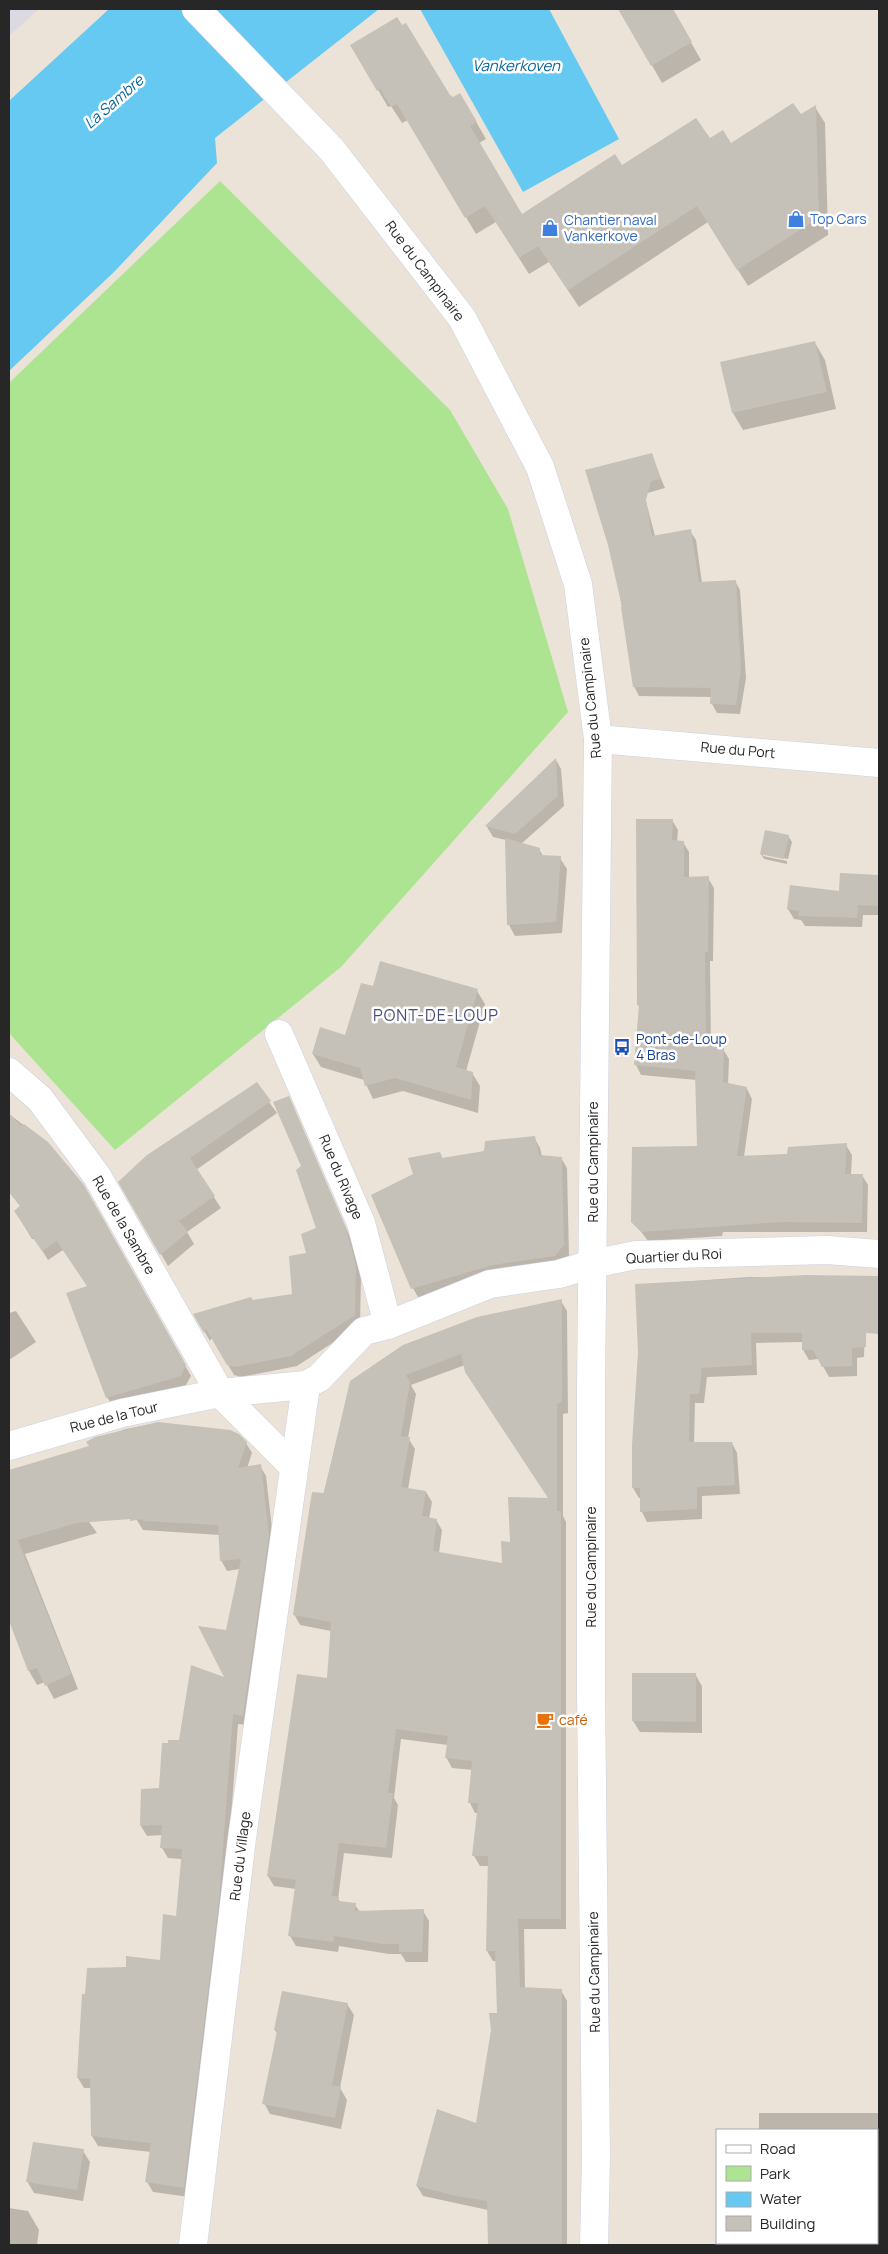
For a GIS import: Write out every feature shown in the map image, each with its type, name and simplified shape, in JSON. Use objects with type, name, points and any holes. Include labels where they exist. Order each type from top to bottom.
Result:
[{"type":"street","name":"Rue du Campinaire","points":[[196,9],[332,150],[462,318],[540,467],[578,584],[598,739],[592,1264],[591,1703],[596,2157],[594,2245]]},
{"type":"street","name":"Rue du Port","points":[[598,739],[879,763]]},
{"type":"street","name":"Rue du Rivage","points":[[279,1034],[361,1223],[388,1324]]},
{"type":"street","name":"Rue de la Sambre","points":[[9,1072],[40,1099],[97,1176],[220,1393],[294,1467]]},
{"type":"street","name":"Quartier du Roi","points":[[306,1385],[319,1378],[364,1331],[388,1324],[490,1284],[560,1274],[592,1264],[636,1256],[827,1250],[879,1254]]},
{"type":"street","name":"Rue de la Tour","points":[[9,1446],[122,1413],[220,1393],[306,1385]]},
{"type":"street","name":"Rue du Village","points":[[193,2245],[242,1838],[306,1385]]},
{"type":"shaded area","points":[[9,9],[39,9],[9,36]]},
{"type":"green space","points":[[220,181],[450,410],[508,509],[568,712],[341,967],[115,1150],[9,1033],[9,383]]},
{"type":"water","name":"La Sambre","points":[[109,9],[379,9],[215,138],[217,163],[114,272],[9,371],[9,101]]},
{"type":"water","name":"Vankerkoven","points":[[420,9],[549,9],[619,139],[523,192]]},
{"type":"building","points":[[618,9],[673,9],[692,42],[651,66]]},
{"type":"building","points":[[397,17],[402,25],[406,23],[450,95],[453,97],[460,93],[477,122],[470,126],[522,214],[615,154],[622,165],[696,118],[710,138],[723,130],[731,143],[793,103],[801,114],[816,105],[819,218],[737,270],[697,206],[568,290],[538,246],[519,258],[485,206],[465,218],[397,104],[391,107],[380,89],[377,91],[350,45]]},
{"type":"building","points":[[815,341],[827,392],[732,413],[720,362]]},
{"type":"building","points":[[652,453],[661,479],[651,481],[646,500],[652,536],[691,529],[699,582],[736,580],[741,668],[736,705],[710,704],[711,688],[633,687],[622,607],[608,545],[585,470]]},
{"type":"building","points":[[556,758],[558,796],[515,834],[485,826]]},
{"type":"building","points":[[636,819],[673,819],[672,840],[684,841],[684,877],[709,876],[708,952],[705,952],[706,1045],[724,1048],[723,1082],[747,1087],[737,1156],[787,1154],[788,1147],[847,1143],[845,1174],[863,1174],[862,1223],[782,1222],[641,1232],[631,1222],[632,1147],[697,1146],[695,1071],[634,1065],[639,1005],[637,1005]]},
{"type":"building","points":[[765,830],[789,835],[784,859],[760,854]]},
{"type":"building","points":[[505,838],[540,848],[540,855],[561,856],[556,922],[507,925]]},
{"type":"building","points":[[840,873],[879,875],[879,906],[858,905],[857,918],[798,916],[799,911],[787,909],[790,885],[839,891]]},
{"type":"building","points":[[380,961],[478,989],[456,1067],[473,1072],[471,1100],[395,1078],[365,1086],[360,1068],[312,1054],[320,1027],[345,1035],[361,983],[373,986]]},
{"type":"building","points":[[257,1082],[271,1101],[190,1158],[215,1196],[179,1221],[188,1232],[160,1255],[118,1182],[147,1155]]},
{"type":"building","points":[[289,1096],[346,1228],[356,1265],[355,1315],[291,1356],[235,1367],[227,1365],[206,1329],[204,1333],[193,1314],[251,1297],[253,1300],[292,1294],[289,1256],[306,1253],[301,1234],[316,1228],[296,1170],[301,1166],[273,1102]]},
{"type":"building","points":[[9,1113],[21,1126],[24,1124],[48,1142],[84,1185],[186,1365],[181,1376],[106,1398],[66,1293],[87,1286],[57,1241],[42,1251],[14,1211],[20,1206],[9,1191]]},
{"type":"building","points":[[535,1136],[539,1155],[562,1157],[564,1245],[555,1256],[493,1265],[411,1289],[371,1195],[413,1174],[408,1158],[440,1152],[442,1158],[484,1151],[485,1141]]},
{"type":"building","points":[[806,1275],[879,1276],[879,1334],[866,1333],[866,1347],[852,1348],[852,1366],[822,1367],[813,1350],[802,1350],[802,1333],[751,1333],[752,1365],[702,1368],[699,1394],[690,1394],[689,1442],[732,1442],[735,1485],[697,1487],[697,1509],[640,1512],[640,1488],[632,1488],[632,1445],[638,1352],[635,1284]]},
{"type":"building","points":[[562,1299],[562,1402],[557,1404],[557,1511],[561,1511],[561,1919],[518,1919],[520,1987],[562,1989],[562,2245],[488,2245],[487,2201],[456,2196],[416,2186],[437,2109],[476,2123],[491,2030],[489,2013],[497,2013],[495,1951],[486,1951],[488,1856],[472,1856],[478,1803],[468,1803],[472,1761],[445,1758],[448,1736],[396,1729],[388,1793],[393,1793],[386,1848],[339,1843],[332,1896],[339,1897],[338,1901],[356,1903],[355,1911],[424,1909],[422,1952],[399,1952],[399,1944],[382,1944],[334,1936],[333,1942],[288,1936],[296,1880],[267,1876],[297,1674],[327,1678],[331,1622],[293,1615],[312,1492],[324,1493],[350,1381],[403,1345],[477,1317]],"holes":[[[461,1354],[465,1372],[548,1498],[508,1497],[510,1542],[501,1541],[502,1563],[433,1551],[437,1519],[422,1516],[426,1491],[401,1487],[410,1437],[401,1436],[410,1382],[406,1375]]]},
{"type":"building","points":[[158,1422],[230,1430],[239,1434],[247,1442],[238,1468],[261,1464],[269,1535],[243,1716],[233,1714],[219,1901],[184,2188],[145,2182],[151,2143],[91,2136],[90,2079],[77,2078],[82,1994],[85,1994],[87,1968],[126,1967],[126,1956],[160,1960],[163,1914],[176,1916],[182,1849],[160,1848],[162,1825],[140,1826],[141,1789],[159,1788],[162,1743],[168,1743],[168,1740],[179,1740],[191,1665],[224,1677],[198,1626],[226,1630],[241,1559],[220,1561],[218,1525],[143,1521],[143,1519],[77,1523],[18,1540],[71,1674],[45,1686],[37,1668],[28,1671],[9,1621],[9,1470],[89,1446],[86,1442],[95,1437]]},
{"type":"building","points":[[632,1673],[696,1673],[696,1722],[632,1721]]},
{"type":"building","points":[[282,1991],[348,2003],[332,2085],[341,2087],[335,2118],[262,2104],[277,2031],[274,2030]]},
{"type":"building","points":[[33,2142],[84,2149],[77,2190],[26,2182]]},
{"type":"place","name":"Top Cars","points":[[796,219]]},
{"type":"place","name":"Chantier naval Vankerkove","points":[[550,228]]},
{"type":"place","name":"Pont-de-Loup 4 Bras","points":[[622,1047]]},
{"type":"place","name":"café","points":[[545,1720]]},
{"type":"district","name":"PONT-DE-LOUP","points":[[436,1015]]}]
